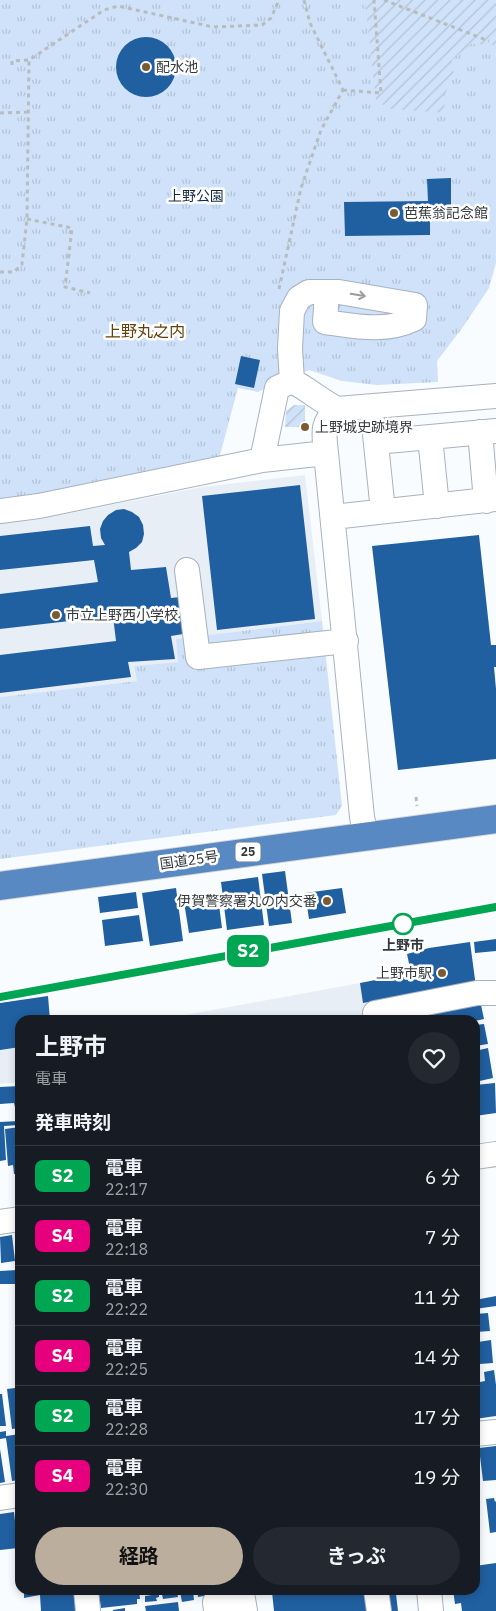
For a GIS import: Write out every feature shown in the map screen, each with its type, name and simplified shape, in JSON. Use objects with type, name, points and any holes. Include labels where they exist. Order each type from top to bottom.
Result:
[{"type":"highway","name":"国道25号","points":[[0,886],[496,819]]},
{"type":"street","points":[[292,381],[290,349],[292,311],[299,298],[318,292]]},
{"type":"street","points":[[292,381],[337,409],[496,396]]},
{"type":"street","points":[[262,460],[277,388],[292,381]]},
{"type":"street","points":[[337,409],[329,417],[324,429],[362,817],[366,836]]},
{"type":"street","points":[[333,517],[491,500],[488,431],[430,437],[375,434],[383,511]]},
{"type":"street","points":[[430,437],[437,506]]},
{"type":"street","points":[[0,511],[39,506],[262,460],[326,453]]},
{"type":"street","points":[[187,570],[198,657],[346,641]]},
{"type":"street","points":[[375,1012],[477,993],[496,993]]},
{"type":"street","points":[[480,1156],[496,1154]]},
{"type":"street","points":[[0,1222],[15,1220]]},
{"type":"street","points":[[480,1434],[496,1432]]},
{"type":"street","points":[[0,1498],[15,1496]]},
{"type":"street","points":[[86,1595],[88,1611]]},
{"type":"street","points":[[377,1595],[379,1611]]},
{"type":"street","points":[[430,1595],[432,1611]]},
{"type":"path","points":[[12,65],[12,61],[29,60],[104,10],[118,6],[212,27],[252,26],[262,25],[270,18],[279,0]]},
{"type":"path","points":[[304,0],[310,23],[343,90]]},
{"type":"path","points":[[343,90],[381,93],[374,0]]},
{"type":"path","points":[[384,0],[489,41]]},
{"type":"path","points":[[0,272],[14,272],[22,264],[27,219],[29,60]]},
{"type":"path","points":[[277,297],[302,188],[321,130],[343,90]]},
{"type":"path","points":[[0,113],[28,112]]},
{"type":"path","points":[[27,219],[72,228],[65,287],[90,293]]},
{"type":"path","points":[[416,797],[418,811]]},
{"type":"shaded area","points":[[305,475],[322,621],[176,639],[179,662],[134,666],[137,681],[0,697],[0,524],[35,520],[202,487]]},
{"type":"shaded area","points":[[360,983],[373,1001],[375,1015],[185,1015]]},
{"type":"shaded area","points":[[48,996],[50,1015],[15,1015],[15,1082],[0,1084],[0,1003]]},
{"type":"green space","name":"上野公園","points":[[0,0],[496,0],[496,263],[489,288],[437,361],[438,382],[377,385],[342,381],[309,370],[258,392],[238,388],[219,459],[84,492],[0,500]]},
{"type":"green space","points":[[365,0],[496,0],[496,45],[471,44],[452,60],[454,77],[443,97],[446,113],[391,109],[376,101]]},
{"type":"green space","points":[[294,405],[305,405],[305,427],[285,427],[286,411]]},
{"type":"green space","points":[[322,621],[342,806],[336,815],[0,859],[0,697],[137,681],[134,666],[178,662],[176,639]]},
{"type":"building","name":"配水池","points":[[146,37],[163,42],[171,50],[176,67],[171,84],[163,92],[146,97],[129,92],[121,84],[116,67],[121,50],[129,42]]},
{"type":"building","name":"芭蕉翁記念館","points":[[451,178],[451,219],[430,219],[430,235],[345,236],[344,202],[428,201],[427,179]]},
{"type":"building","points":[[241,356],[260,360],[254,388],[235,384]]},
{"type":"building","points":[[300,485],[315,619],[217,630],[202,496]]},
{"type":"building","points":[[124,509],[139,517],[143,525],[144,534],[142,542],[129,552],[131,570],[166,567],[171,598],[180,597],[183,634],[171,636],[175,659],[128,662],[131,677],[0,693],[0,655],[116,641],[113,616],[0,629],[0,594],[98,582],[94,560],[0,570],[0,536],[90,526],[93,546],[105,545],[101,538],[100,529],[103,521],[116,510]]},
{"type":"building","points":[[479,535],[491,645],[496,645],[496,667],[494,667],[496,689],[496,759],[398,770],[372,546]]},
{"type":"building","points":[[285,871],[292,923],[269,926],[262,874]]},
{"type":"building","points":[[258,877],[264,925],[227,930],[221,882]]},
{"type":"building","points":[[176,888],[183,941],[150,946],[142,893]]},
{"type":"building","points":[[342,888],[346,913],[309,919],[305,893]]},
{"type":"building","points":[[136,892],[138,908],[100,913],[98,897]]},
{"type":"building","points":[[218,897],[222,928],[189,933],[184,902]]},
{"type":"building","points":[[139,915],[143,941],[105,946],[102,920]]},
{"type":"building","points":[[496,939],[496,951],[475,953],[474,942]]},
{"type":"building","name":"上野市駅","points":[[470,942],[476,987],[416,993],[363,1003],[360,983],[411,973],[407,954],[429,948]]},
{"type":"building","points":[[48,996],[50,1015],[15,1015],[15,1048],[0,1050],[0,1003]]},
{"type":"building","points":[[480,1000],[484,1019],[480,1020],[480,1015],[429,1015],[428,1011]]},
{"type":"building","points":[[425,1012],[425,1015],[414,1015]]},
{"type":"building","points":[[480,1024],[484,1024],[488,1044],[480,1045]]},
{"type":"building","points":[[488,1048],[493,1078],[480,1081],[480,1050]]},
{"type":"building","points":[[495,1083],[496,1113],[480,1115],[480,1084]]},
{"type":"building","points":[[15,1086],[15,1107],[14,1103],[0,1104],[0,1087]]},
{"type":"building","points":[[15,1121],[15,1125],[4,1126],[6,1160],[0,1161],[0,1122]]},
{"type":"building","points":[[15,1128],[15,1174],[13,1165],[8,1166],[5,1129]]},
{"type":"building","points":[[12,1235],[15,1261],[1,1263],[0,1237]]},
{"type":"building","points":[[15,1270],[15,1284],[0,1284],[0,1271]]},
{"type":"building","points":[[496,1296],[496,1306],[480,1308],[480,1299]]},
{"type":"building","points":[[488,1313],[490,1331],[480,1332],[480,1314]]},
{"type":"building","points":[[491,1340],[493,1363],[480,1364],[480,1342]]},
{"type":"building","points":[[494,1370],[496,1416],[480,1418],[480,1382],[485,1381],[484,1372]]},
{"type":"building","points":[[15,1388],[15,1429],[12,1429],[7,1389]]},
{"type":"building","points":[[0,1394],[2,1394],[6,1426],[0,1426]]},
{"type":"building","points":[[6,1431],[6,1436],[15,1435],[15,1481],[12,1481],[6,1438],[0,1439],[0,1432]]},
{"type":"building","points":[[496,1446],[496,1480],[483,1481],[480,1448]]},
{"type":"building","points":[[0,1449],[5,1482],[0,1483]]},
{"type":"building","points":[[494,1498],[496,1501],[496,1532],[490,1533],[486,1499]]},
{"type":"building","points":[[14,1512],[15,1548],[0,1550],[0,1514]]},
{"type":"building","points":[[496,1563],[496,1611],[462,1611],[461,1603],[455,1604],[454,1595],[480,1595],[480,1565]]},
{"type":"building","points":[[24,1595],[40,1595],[24,1598]]},
{"type":"building","points":[[40,1595],[86,1595],[88,1611],[41,1611]]},
{"type":"building","points":[[99,1595],[140,1595],[140,1599],[137,1599],[137,1604],[101,1608]]},
{"type":"building","points":[[159,1595],[159,1597],[156,1598],[157,1601],[145,1602],[145,1596]]},
{"type":"building","points":[[162,1595],[178,1595],[178,1597],[163,1599]]},
{"type":"building","points":[[181,1595],[194,1595],[194,1600],[182,1602]]},
{"type":"building","points":[[272,1595],[365,1595],[367,1611],[274,1611]]},
{"type":"building","points":[[386,1595],[396,1595],[398,1611],[388,1611]]},
{"type":"building","points":[[178,1602],[179,1611],[146,1611],[145,1606]]},
{"type":"building","points":[[125,1608],[125,1611],[113,1611],[113,1610]]},
{"type":"railway","points":[[0,997],[496,907]]},
{"type":"train","name":"S2","points":[[0,997],[496,907]]},
{"type":"place","name":"配水池","points":[[146,67]]},
{"type":"place","name":"芭蕉翁記念館","points":[[394,213]]},
{"type":"place","name":"上野城史跡境界","points":[[305,427]]},
{"type":"place","name":"市立上野西小学校","points":[[56,615]]},
{"type":"place","name":"伊賀警察署丸の内交番","points":[[327,901]]},
{"type":"place","name":"上野市","points":[[403,924]]},
{"type":"place","name":"上野市駅","points":[[442,973]]},
{"type":"district","name":"上野丸之内","points":[[145,331]]}]
